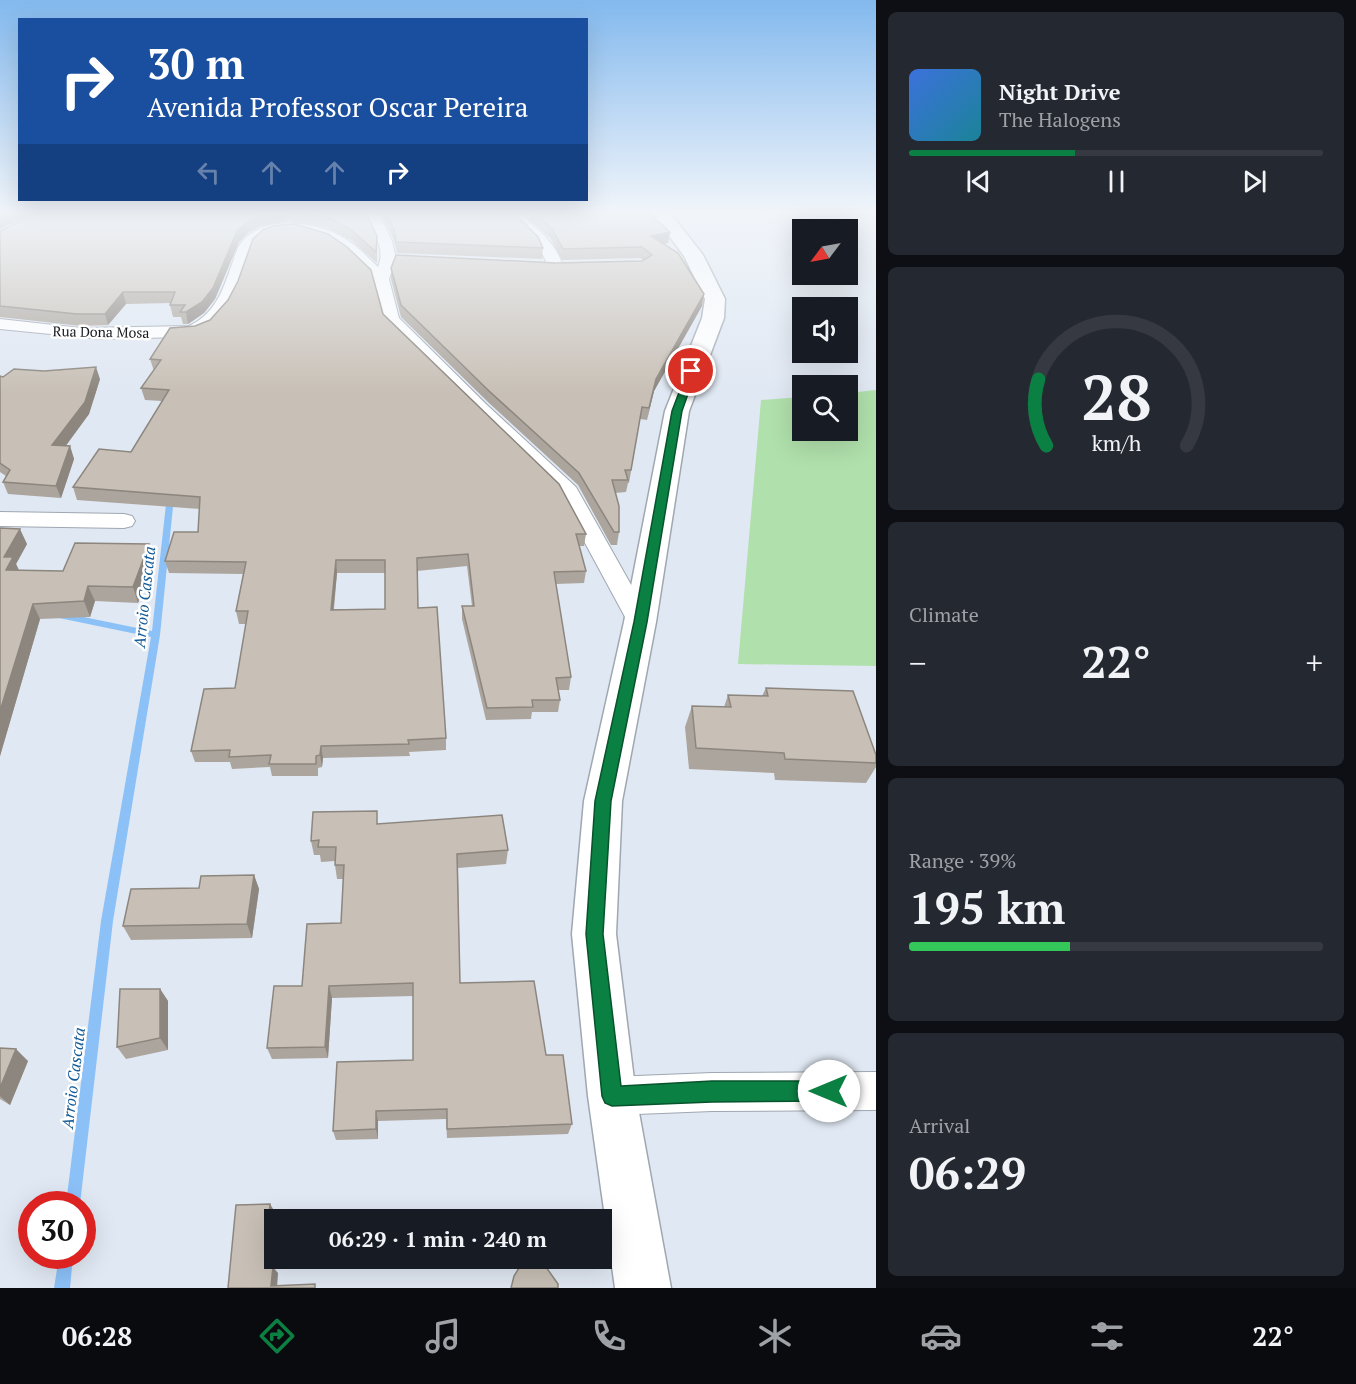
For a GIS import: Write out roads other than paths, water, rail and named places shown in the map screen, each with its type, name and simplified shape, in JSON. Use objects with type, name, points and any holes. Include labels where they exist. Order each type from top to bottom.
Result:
[{"type":"main road","points":[[643,1288],[612,1096],[594,934],[603,801],[640,622],[677,411],[713,318],[715,299],[702,273]]},
{"type":"street","name":"Rua Dona Mosa","points":[[0,324],[40,331],[124,335],[194,330],[215,318],[236,273]]},
{"type":"street","name":"Rua Dona Mosa","points":[[375,273],[381,279]]},
{"type":"street","points":[[385,273],[381,279],[391,320],[480,409],[568,492],[640,622]]},
{"type":"street","points":[[0,519],[124,521]]},
{"type":"street","points":[[612,1096],[712,1092],[876,1091]]},
{"type":"waterway","name":"Arroio Cascata","points":[[156,635],[170,497]]},
{"type":"waterway","points":[[59,615],[156,635]]},
{"type":"waterway","name":"Arroio Cascata","points":[[75,1191],[107,921],[156,635]]},
{"type":"waterway","name":"Arroio Cascata","points":[[62,1288],[64,1269]]}]
